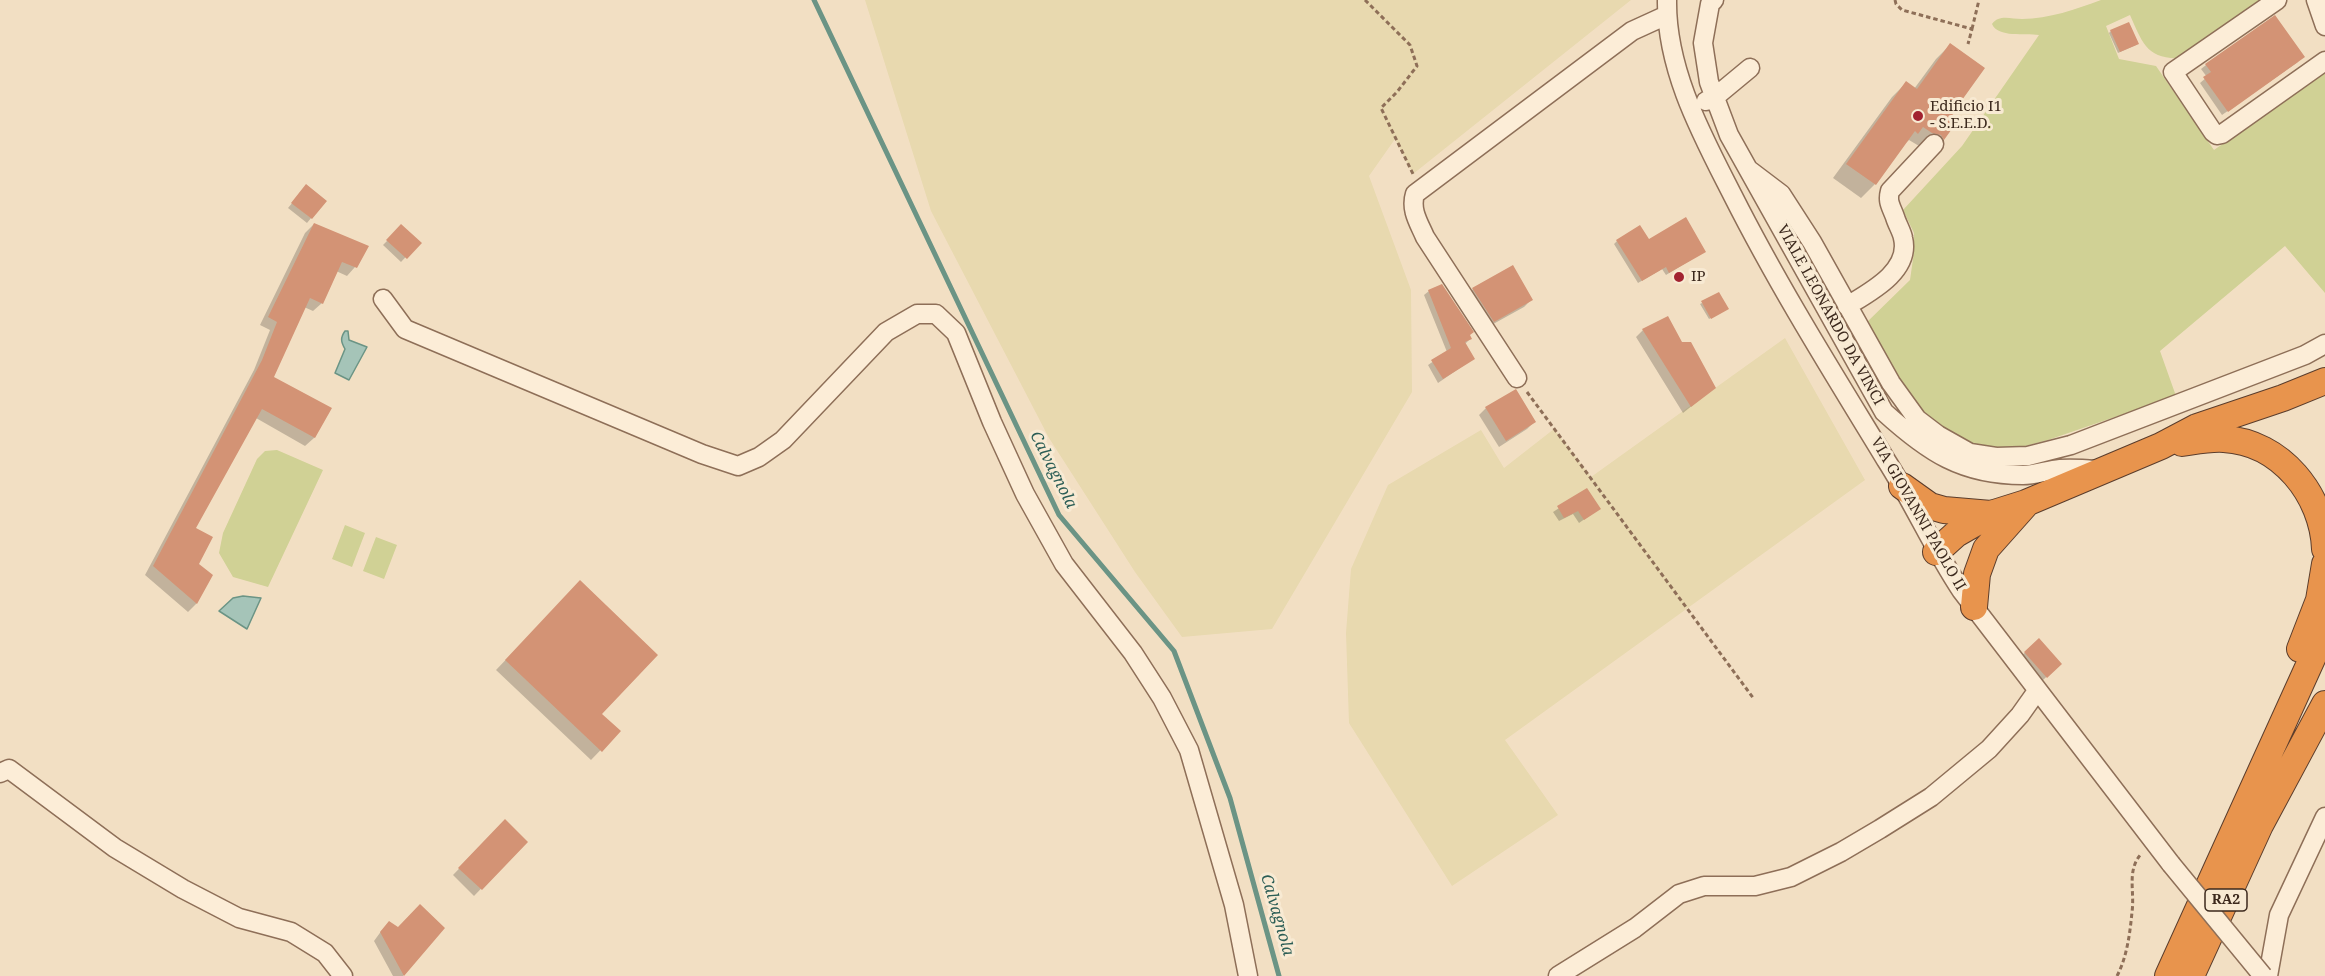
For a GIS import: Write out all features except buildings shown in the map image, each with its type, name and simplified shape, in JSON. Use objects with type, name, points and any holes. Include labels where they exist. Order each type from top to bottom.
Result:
[{"type":"highway","points":[[1936,552],[1956,534],[1996,523],[2026,503],[2161,446],[2197,427],[2325,381]]},
{"type":"highway","points":[[2161,446],[2224,439],[2261,449],[2279,460],[2295,474],[2310,495],[2321,521],[2325,549]]},
{"type":"highway","points":[[1902,486],[1930,506],[1996,523]]},
{"type":"highway","points":[[1974,607],[1977,574],[1996,523]]},
{"type":"highway","points":[[2259,774],[2286,681],[2319,600],[2325,564]]},
{"type":"highway","name":"RA2","points":[[2168,976],[2325,630]]},
{"type":"highway","name":"RA2","points":[[2191,976],[2325,683]]},
{"type":"highway","points":[[2261,823],[2325,704]]},
{"type":"street","name":"VIALE LEONARDO DA VINCI","points":[[1714,0],[1710,4],[1703,43],[1709,82],[1729,135],[1884,412],[1935,454],[1976,471],[2025,475],[2060,469],[2102,470]]},
{"type":"street","points":[[2277,0],[2174,72],[2212,132],[2217,135],[2222,134],[2325,61]]},
{"type":"street","points":[[2316,0],[2325,26]]},
{"type":"street","points":[[1517,378],[1425,237],[1414,214],[1415,194],[1667,7]]},
{"type":"street","name":"VIA GIOVANNI PAOLO II","points":[[1667,7],[1676,69],[1699,130],[1750,229],[1805,327],[1902,486],[1936,552],[2037,692],[2104,775],[2171,864],[2265,976]]},
{"type":"street","points":[[1691,108],[1715,97],[1750,68]]},
{"type":"street","points":[[1847,306],[1886,279],[1899,265],[1904,251],[1903,238],[1887,201],[1890,190],[1934,144]]},
{"type":"street","points":[[1748,169],[1781,194],[1812,242],[1891,383],[1917,419],[1938,435],[1970,453],[1996,457],[2028,456],[2071,445],[2295,360],[2325,344]]},
{"type":"street","points":[[383,299],[405,329],[702,454],[738,466],[759,457],[783,440],[886,332],[917,314],[936,314],[956,333],[992,422],[1025,494],[1064,564],[1133,653],[1162,698],[1189,750],[1234,905],[1248,976]]},
{"type":"street","points":[[1805,327],[1829,313]]},
{"type":"street","points":[[1558,976],[1635,928],[1679,894],[1704,886],[1755,886],[1791,877],[1880,829],[1931,797],[1989,749],[2020,716],[2037,692]]},
{"type":"street","points":[[0,773],[9,769],[115,848],[183,889],[239,918],[291,932],[325,953],[343,976]]},
{"type":"street","points":[[2265,976],[2278,915],[2325,817]]},
{"type":"path","points":[[1365,0],[1410,45],[1417,66],[1381,108],[1420,189]]},
{"type":"path","points":[[1895,0],[1902,10],[1972,29]]},
{"type":"path","points":[[1968,44],[1979,0]]},
{"type":"path","points":[[1517,378],[1754,699]]},
{"type":"path","points":[[2117,976],[2121,968],[2132,917],[2131,873],[2137,858],[2153,841]]},
{"type":"shaded area","points":[[865,0],[1631,0],[1413,174],[1395,139],[1369,176],[1411,290],[1412,392],[1272,629],[1182,637],[1135,572],[1049,438],[931,211]]},
{"type":"shaded area","points":[[345,331],[348,331],[349,340],[367,347],[349,380],[335,373],[345,349],[342,336]]},
{"type":"shaded area","points":[[1785,338],[1865,480],[1505,740],[1558,815],[1452,886],[1349,723],[1346,633],[1351,569],[1388,485],[1481,430],[1504,468],[1554,429],[1591,477]]},
{"type":"shaded area","points":[[243,596],[261,598],[247,629],[219,611],[233,598]]},
{"type":"green space","points":[[2101,0],[2263,0],[2181,58],[2160,56],[2147,47],[2130,15],[2106,26],[2119,59],[2156,66],[2214,150],[2325,72],[2325,293],[2285,246],[2160,351],[2176,396],[2048,440],[2021,447],[1981,447],[1948,434],[1909,401],[1864,325],[1910,280],[1914,233],[1903,210],[1962,146],[2039,35],[2006,33],[1992,24],[2002,18],[2032,19],[2052,15]]},
{"type":"green space","points":[[277,450],[323,470],[268,587],[233,577],[219,553],[223,533],[257,459],[265,451]]},
{"type":"green space","points":[[345,525],[365,533],[352,567],[332,559]]},
{"type":"green space","points":[[376,537],[397,545],[384,579],[363,571]]},
{"type":"waterway","name":"Calvagnola","points":[[814,0],[1059,515],[1174,651],[1230,798],[1279,976]]},
{"type":"place","name":"Edificio I1 - S.E.E.D.","points":[[1918,116]]},
{"type":"place","name":"IP","points":[[1679,277]]}]
